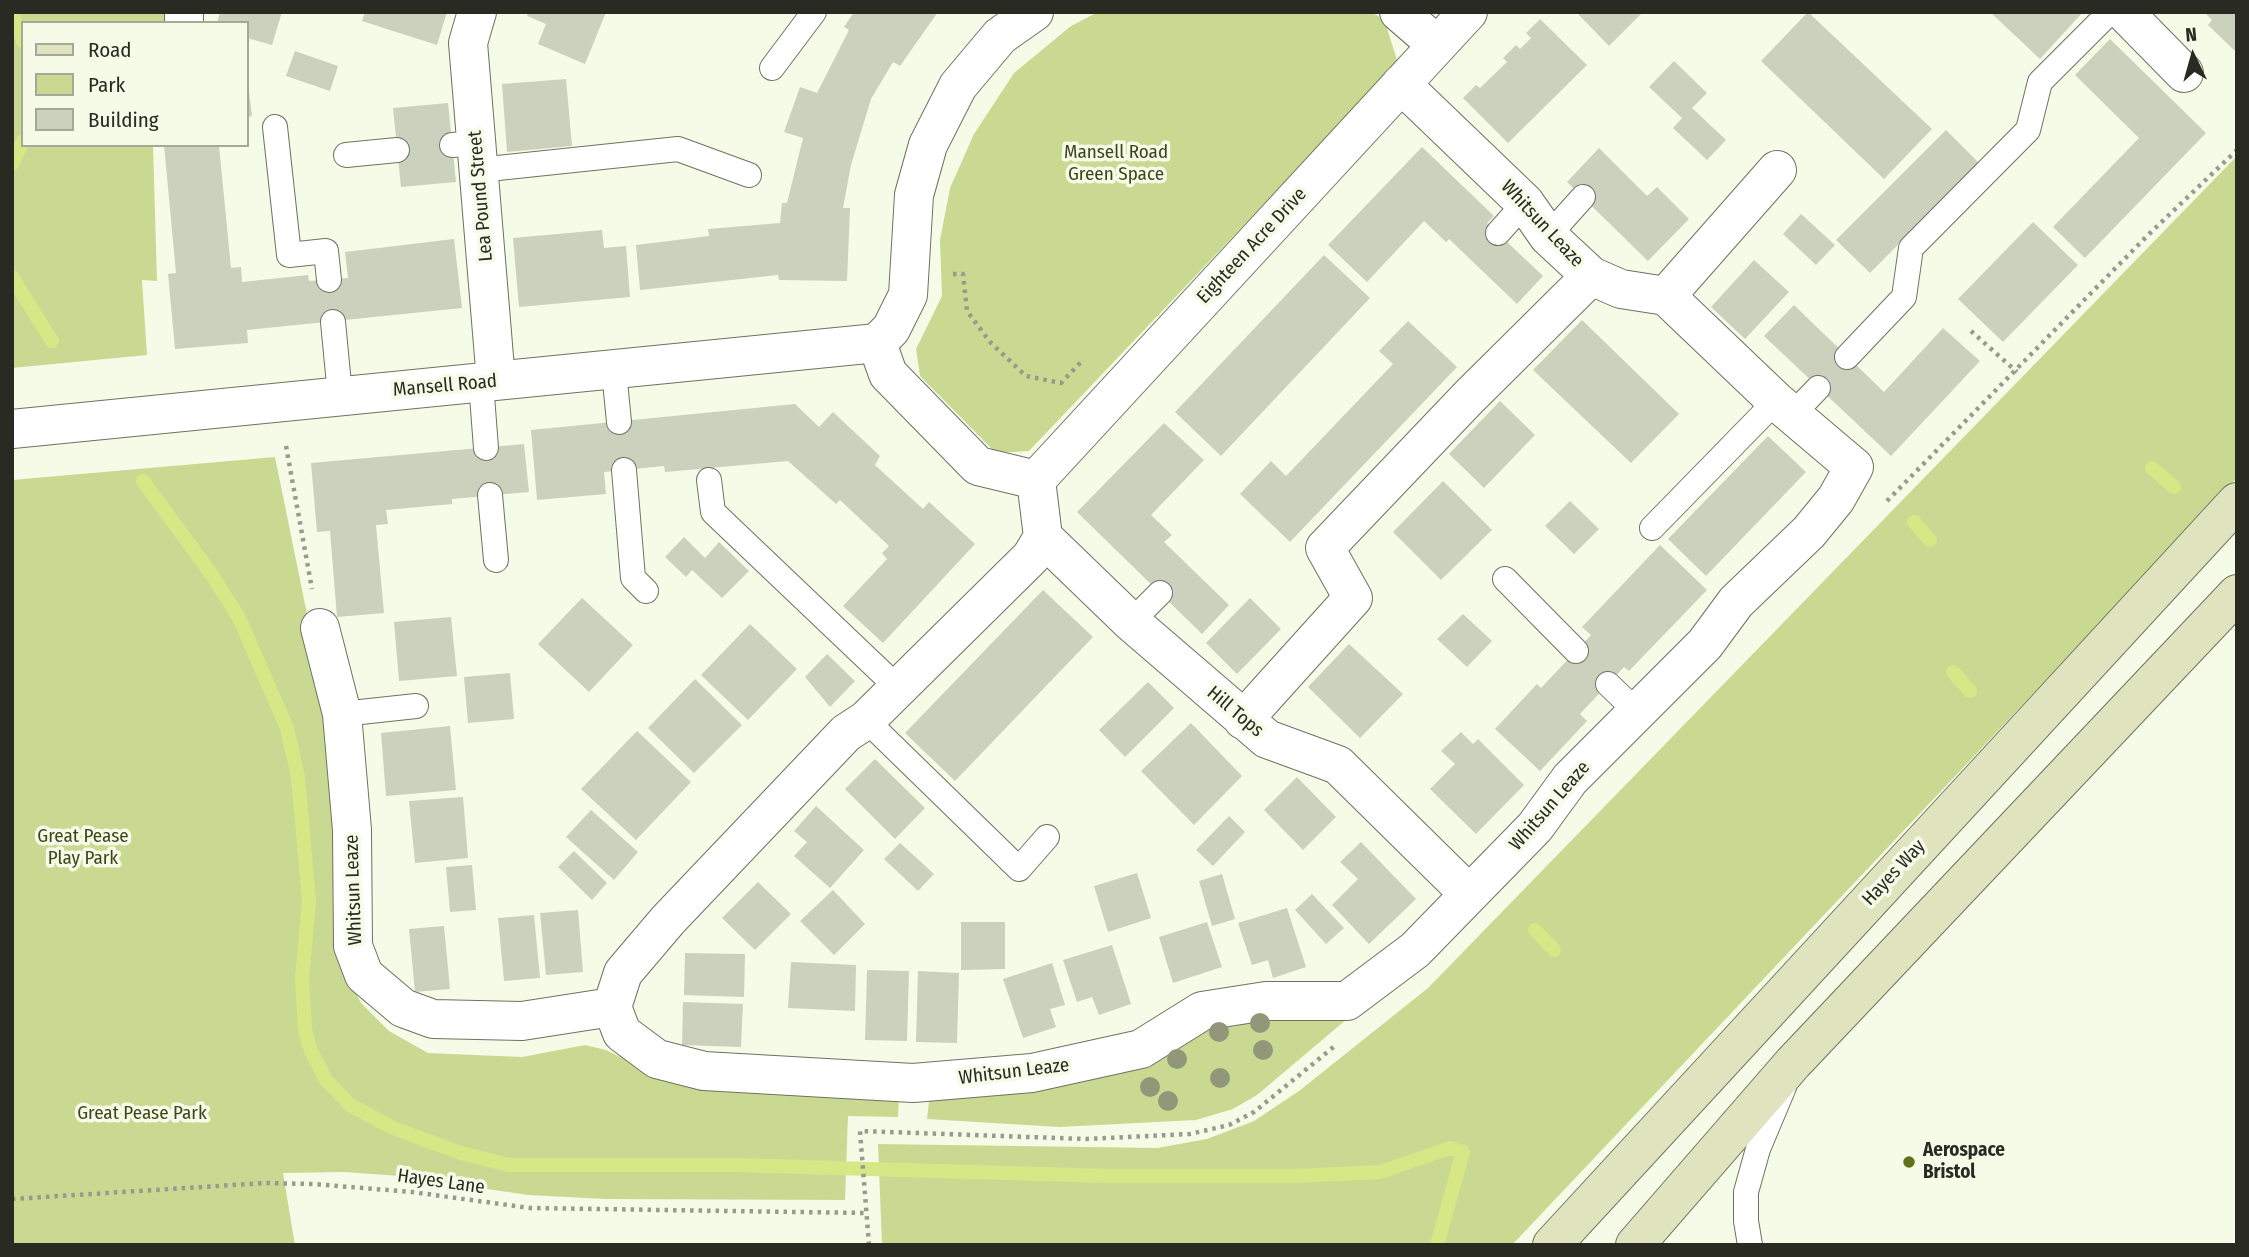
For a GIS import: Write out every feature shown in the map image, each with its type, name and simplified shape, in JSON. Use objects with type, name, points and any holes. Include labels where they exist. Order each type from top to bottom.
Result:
[{"type":"street","name":"Lea Pound Street","points":[[477,12],[468,43],[469,153],[488,382]]},
{"type":"street","points":[[612,1007],[623,974],[668,920],[846,733],[866,720],[1031,557],[1043,537],[1036,480],[978,466],[888,374],[877,343],[891,329],[908,295],[914,195],[928,145],[990,24],[1034,12]]},
{"type":"street","points":[[1399,12],[1436,44]]},
{"type":"street","name":"Eighteen Acre Drive","points":[[1036,480],[1468,12]]},
{"type":"street","points":[[2124,12],[2184,73]]},
{"type":"street","name":"Whitsun Leaze","points":[[320,628],[342,714],[352,830],[353,946],[364,975],[403,1008],[433,1019],[522,1021],[612,1007],[622,1033],[657,1059],[704,1071],[913,1083],[1032,1073],[1141,1049],[1202,1011],[1266,1001],[1347,1001],[1415,950],[1535,827],[1570,779],[1705,643],[1736,603],[1809,532],[1836,499],[1854,467],[1784,408],[1666,296],[1621,289],[1591,276],[1548,236],[1525,203],[1401,84]]},
{"type":"street","points":[[1666,296],[1777,170]]},
{"type":"street","points":[[1243,720],[1353,598],[1325,548],[1478,405],[1591,276]]},
{"type":"street","name":"Mansell Road","points":[[12,429],[877,343]]},
{"type":"street","name":"Hayes Way","points":[[1552,1245],[2237,502]]},
{"type":"street","name":"Hill Tops","points":[[1043,537],[1131,622],[1267,739],[1338,765],[1469,894]]},
{"type":"street","points":[[1635,1245],[1793,1063],[2237,594]]},
{"type":"lane","points":[[772,68],[814,12]]},
{"type":"lane","points":[[1847,357],[1904,296],[1912,248],[2028,130],[2040,82],[2110,12]]},
{"type":"lane","points":[[275,127],[289,255],[326,251],[329,280]]},
{"type":"lane","points":[[469,153],[678,149],[749,174]]},
{"type":"lane","points":[[346,155],[397,150]]},
{"type":"lane","points":[[1548,236],[1583,197]]},
{"type":"lane","points":[[1498,233],[1525,203]]},
{"type":"lane","points":[[332,322],[340,395]]},
{"type":"lane","points":[[614,371],[619,422]]},
{"type":"lane","points":[[486,448],[488,382]]},
{"type":"lane","points":[[1652,528],[1784,408],[1818,388]]},
{"type":"lane","points":[[624,470],[633,578],[646,591]]},
{"type":"lane","points":[[709,480],[712,512],[898,688]]},
{"type":"lane","points":[[490,495],[496,560]]},
{"type":"lane","points":[[1505,579],[1576,651]]},
{"type":"lane","points":[[1131,622],[1160,593]]},
{"type":"lane","points":[[1608,684],[1637,712]]},
{"type":"lane","points":[[342,714],[416,706]]},
{"type":"lane","points":[[866,720],[1019,869],[1047,837]]},
{"type":"lane","points":[[1750,1245],[1745,1209],[1751,1173],[1793,1063]]},
{"type":"path","points":[[910,272],[963,274],[967,311],[990,342],[1026,376],[1061,383],[1089,354]]},
{"type":"path","points":[[1971,331],[2017,372]]},
{"type":"path","points":[[286,445],[320,628]]},
{"type":"path","points":[[860,1131],[869,1245]]},
{"type":"path","name":"Hayes Lane","points":[[12,1199],[265,1183],[412,1192],[530,1208],[866,1213]]},
{"type":"green space","points":[[12,12],[179,12],[178,21],[21,21],[21,147],[153,147],[157,281],[142,280],[147,355],[12,368]]},
{"type":"green space","name":"Mansell Road Green Space","points":[[1098,12],[1370,12],[1384,19],[1398,63],[1029,451],[996,453],[920,376],[916,349],[942,296],[940,240],[950,188],[974,134],[1014,73],[1071,26]]},
{"type":"green space","points":[[2237,156],[2237,478],[1512,1245],[882,1245],[878,1144],[1157,1148],[1207,1139],[1254,1121],[1299,1091],[1428,988]]},
{"type":"green space","points":[[275,457],[326,707],[347,975],[361,1003],[389,1031],[428,1053],[522,1057],[585,1045],[606,1050],[639,1066],[899,1097],[898,1117],[848,1116],[845,1200],[606,1199],[528,1195],[399,1176],[344,1172],[283,1173],[295,1245],[12,1245],[12,480]]},
{"type":"green space","points":[[1209,1019],[1347,1019],[1257,1095],[1233,1109],[1196,1120],[1059,1127],[927,1119],[930,1092]]},
{"type":"building","points":[[220,12],[282,12],[272,45],[248,38],[248,21],[218,21]]},
{"type":"building","points":[[365,12],[447,12],[437,45],[362,21]]},
{"type":"building","points":[[528,12],[606,12],[585,64],[538,44],[546,24],[527,16]]},
{"type":"building","points":[[854,12],[938,12],[900,66],[893,62],[871,99],[851,165],[843,208],[850,208],[847,281],[779,280],[778,275],[640,290],[636,245],[709,236],[708,229],[780,223],[782,203],[787,203],[803,138],[784,132],[800,87],[817,93],[849,30],[844,27]]},
{"type":"building","points":[[1576,12],[1643,12],[1609,46]]},
{"type":"building","points":[[1808,12],[1932,129],[1884,179],[1761,61]]},
{"type":"building","points":[[1990,12],[2083,12],[2040,59]]},
{"type":"building","points":[[2204,12],[2237,12],[2237,53],[2208,25],[2212,20]]},
{"type":"building","points":[[1540,19],[1587,65],[1508,143],[1463,98],[1476,85],[1480,88],[1507,62],[1503,58],[1516,45],[1520,49],[1531,38],[1526,33]]},
{"type":"building","points":[[2110,39],[2206,133],[2085,258],[2053,227],[2139,138],[2075,75]]},
{"type":"building","points":[[295,51],[338,66],[330,91],[286,76]]},
{"type":"building","points":[[1674,61],[1707,93],[1692,108],[1726,140],[1707,160],[1673,128],[1682,118],[1649,87]]},
{"type":"building","points":[[566,79],[572,146],[507,152],[502,84]]},
{"type":"building","points":[[248,82],[252,116],[248,117]]},
{"type":"building","points":[[448,103],[456,182],[401,187],[393,108]]},
{"type":"building","points":[[1946,130],[1979,163],[1870,273],[1836,240]]},
{"type":"building","points":[[164,147],[219,147],[231,268],[241,267],[242,282],[308,275],[309,281],[348,278],[345,252],[454,239],[462,308],[247,330],[248,343],[175,349],[168,274],[176,273]]},
{"type":"building","points":[[1422,147],[1494,216],[1487,223],[1543,276],[1517,304],[1449,239],[1446,242],[1424,221],[1367,282],[1328,245]]},
{"type":"building","points":[[1599,148],[1647,196],[1657,187],[1689,219],[1648,261],[1567,182]]},
{"type":"building","points":[[1801,214],[1835,245],[1816,265],[1783,234]]},
{"type":"building","points":[[2033,222],[2078,265],[2003,342],[1958,299]]},
{"type":"building","points":[[602,230],[604,248],[626,246],[630,297],[519,307],[513,238]]},
{"type":"building","points":[[1324,255],[1370,298],[1221,456],[1175,412]]},
{"type":"building","points":[[1754,260],[1789,292],[1745,339],[1711,307]]},
{"type":"building","points":[[1794,305],[1884,392],[1943,328],[1980,361],[1891,456],[1764,336]]},
{"type":"building","points":[[1582,320],[1679,414],[1631,463],[1533,370]]},
{"type":"building","points":[[1408,321],[1457,367],[1290,542],[1240,494],[1271,461],[1286,476],[1393,364],[1379,351]]},
{"type":"building","points":[[1500,401],[1535,435],[1484,488],[1449,454]]},
{"type":"building","points":[[795,404],[819,427],[833,412],[880,456],[875,465],[923,509],[929,502],[975,544],[883,643],[843,606],[887,559],[882,553],[889,546],[840,500],[836,504],[788,461],[665,472],[664,466],[604,472],[606,494],[537,500],[531,430]]},
{"type":"building","points":[[1164,423],[1204,460],[1151,515],[1172,535],[1164,542],[1229,605],[1202,634],[1077,512]]},
{"type":"building","points":[[1768,436],[1806,472],[1706,576],[1668,539]]},
{"type":"building","points":[[524,444],[529,492],[452,499],[452,504],[386,510],[388,524],[376,525],[384,613],[337,617],[330,531],[317,532],[311,463]]},
{"type":"building","points":[[1443,481],[1492,530],[1441,580],[1393,532]]},
{"type":"building","points":[[1570,501],[1599,529],[1574,554],[1545,526]]},
{"type":"building","points":[[684,537],[705,558],[719,542],[749,571],[722,598],[692,570],[686,577],[665,557]]},
{"type":"building","points":[[1660,545],[1707,590],[1629,671],[1624,667],[1580,714],[1587,721],[1540,771],[1495,729],[1537,684],[1541,688],[1591,635],[1582,627]]},
{"type":"building","points":[[1043,590],[1093,637],[955,781],[905,733]]},
{"type":"building","points":[[582,598],[633,645],[589,692],[538,644]]},
{"type":"building","points":[[1250,598],[1281,629],[1237,674],[1206,643]]},
{"type":"building","points":[[1463,614],[1492,641],[1467,667],[1437,639]]},
{"type":"building","points":[[451,617],[457,676],[399,681],[394,622]]},
{"type":"building","points":[[750,624],[797,669],[748,720],[701,675]]},
{"type":"building","points":[[1349,644],[1403,694],[1360,738],[1308,687]]},
{"type":"building","points":[[827,654],[855,681],[830,707],[805,677]]},
{"type":"building","points":[[510,673],[514,719],[468,723],[464,677]]},
{"type":"building","points":[[695,679],[742,725],[694,773],[648,728]]},
{"type":"building","points":[[1148,682],[1174,708],[1125,757],[1099,730]]},
{"type":"building","points":[[1191,723],[1242,776],[1194,825],[1141,771]]},
{"type":"building","points":[[450,726],[456,790],[386,796],[381,733]]},
{"type":"building","points":[[637,731],[691,782],[636,840],[581,789]]},
{"type":"building","points":[[1461,732],[1473,744],[1478,739],[1524,785],[1476,834],[1430,789],[1455,764],[1441,751]]},
{"type":"building","points":[[875,759],[925,808],[895,839],[845,789]]},
{"type":"building","points":[[1297,777],[1336,817],[1303,850],[1264,810]]},
{"type":"building","points":[[463,797],[468,858],[415,863],[409,801]]},
{"type":"building","points":[[816,806],[864,850],[830,888],[794,856],[807,842],[794,831]]},
{"type":"building","points":[[591,810],[638,852],[614,880],[566,837]]},
{"type":"building","points":[[1229,816],[1245,832],[1213,866],[1196,850]]},
{"type":"building","points":[[1361,842],[1416,899],[1369,944],[1332,905],[1358,879],[1340,862]]},
{"type":"building","points":[[900,843],[934,874],[918,891],[884,859]]},
{"type":"building","points":[[574,851],[607,883],[592,900],[558,867]]},
{"type":"building","points":[[472,865],[476,910],[450,912],[446,867]]},
{"type":"building","points":[[1137,873],[1151,918],[1108,932],[1094,886]]},
{"type":"building","points":[[1222,874],[1235,919],[1212,926],[1199,881]]},
{"type":"building","points":[[758,882],[791,914],[755,950],[722,918]]},
{"type":"building","points":[[833,890],[865,924],[834,955],[800,921]]},
{"type":"building","points":[[1312,894],[1344,928],[1326,944],[1295,910]]},
{"type":"building","points":[[1287,908],[1306,967],[1273,978],[1268,960],[1252,965],[1238,923]]},
{"type":"building","points":[[578,910],[583,972],[546,975],[540,913]]},
{"type":"building","points":[[534,915],[540,978],[504,981],[498,918]]},
{"type":"building","points":[[961,922],[1005,922],[1005,969],[961,970]]},
{"type":"building","points":[[1207,922],[1222,967],[1173,983],[1159,937]]},
{"type":"building","points":[[444,926],[450,989],[415,992],[409,929]]},
{"type":"building","points":[[1112,945],[1131,1004],[1099,1015],[1092,997],[1077,1002],[1063,960]]},
{"type":"building","points":[[685,953],[745,954],[744,997],[684,995]]},
{"type":"building","points":[[791,962],[856,965],[855,1011],[788,1008]]},
{"type":"building","points":[[1052,963],[1065,1005],[1050,1009],[1056,1027],[1023,1038],[1003,979]]},
{"type":"building","points":[[867,970],[909,971],[907,1041],[865,1040]]},
{"type":"building","points":[[918,971],[959,973],[957,1043],[916,1042]]},
{"type":"building","points":[[683,1002],[743,1004],[741,1047],[682,1045]]},
{"type":"waterway","points":[[12,15],[21,36]]},
{"type":"waterway","points":[[12,164],[21,145]]},
{"type":"waterway","points":[[12,277],[52,341]]},
{"type":"waterway","points":[[2152,468],[2174,487]]},
{"type":"waterway","points":[[143,481],[212,575],[239,618],[287,728],[298,777],[309,901],[302,979],[305,1030],[311,1051],[326,1080],[350,1105],[393,1128],[461,1153],[509,1165],[734,1165],[1108,1176],[1296,1176],[1380,1172],[1450,1148],[1463,1152],[1437,1245]]},
{"type":"waterway","points":[[1914,522],[1930,540]]},
{"type":"waterway","points":[[1953,672],[1970,691]]},
{"type":"waterway","points":[[1535,930],[1554,950]]},
{"type":"place","name":"Aerospace Bristol","points":[[1909,1162]]},
{"type":"park label","name":"Great Pease Play Park","points":[[83,848]]},
{"type":"park label","name":"Great Pease Park","points":[[142,1114]]}]
